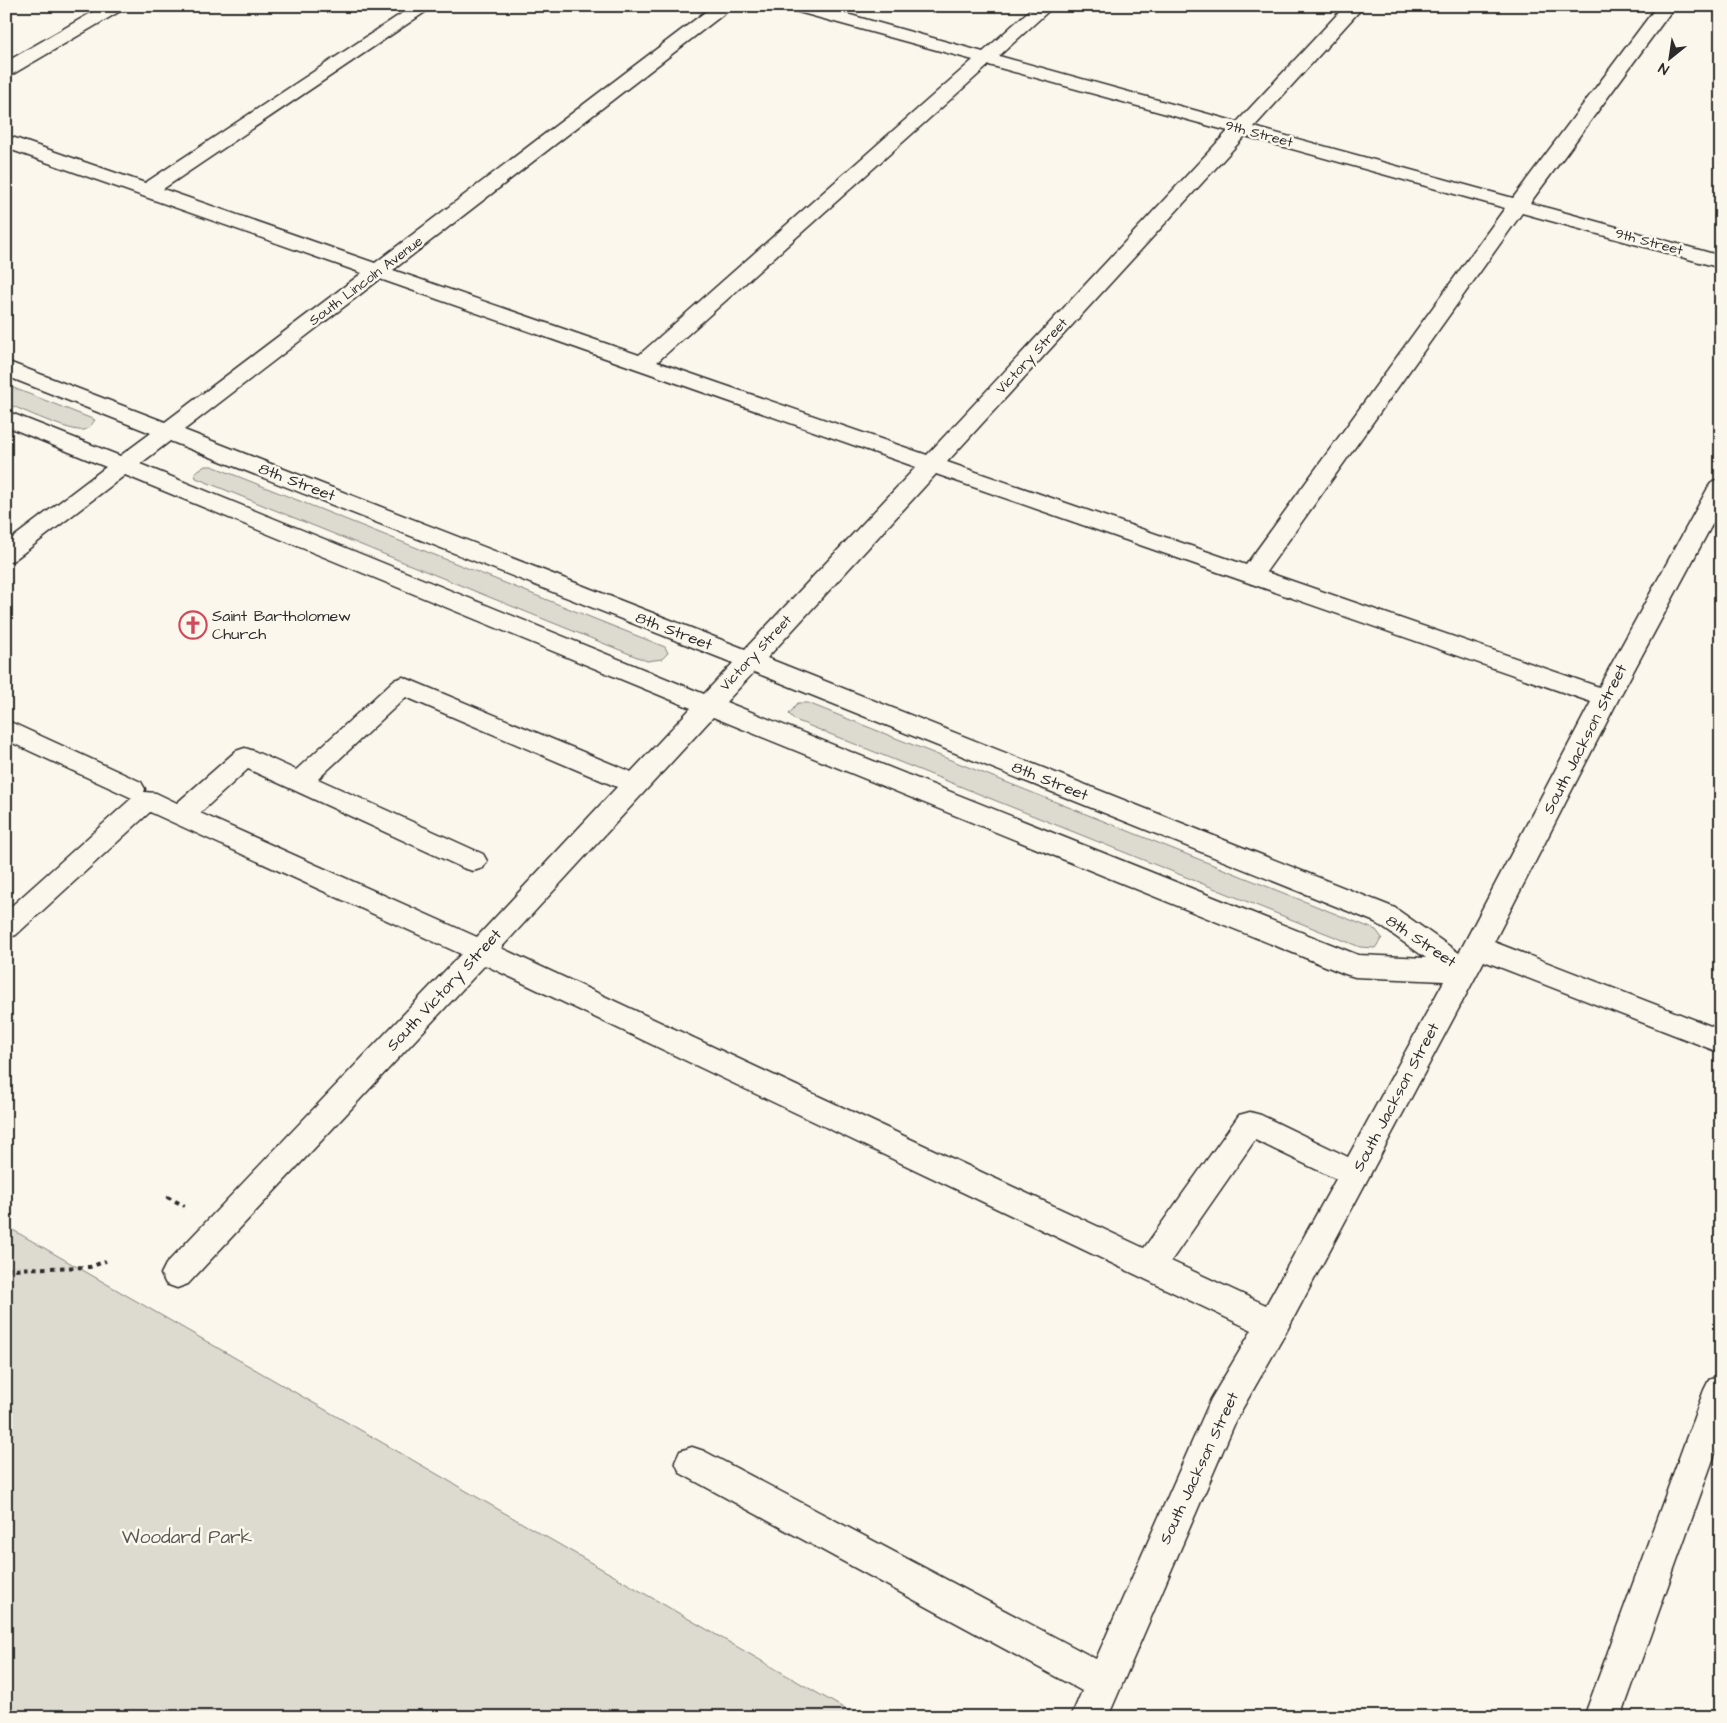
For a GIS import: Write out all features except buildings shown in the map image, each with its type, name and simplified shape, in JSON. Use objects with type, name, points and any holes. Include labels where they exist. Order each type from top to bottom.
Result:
[{"type":"street","points":[[6,70],[116,6]]},
{"type":"street","points":[[147,191],[425,6]]},
{"type":"street","name":"South Lincoln Avenue","points":[[6,555],[725,6]]},
{"type":"street","name":"9th Street","points":[[797,6],[1721,262]]},
{"type":"street","points":[[642,364],[1045,6]]},
{"type":"street","name":"Victory Street","points":[[708,705],[1355,6]]},
{"type":"street","points":[[1251,575],[1517,206],[1666,6]]},
{"type":"street","points":[[6,142],[1606,698]]},
{"type":"street","name":"8th Street","points":[[6,368],[750,660],[1385,915],[1471,959],[1721,1042]]},
{"type":"street","name":"8th Street","points":[[6,418],[708,705],[1355,966],[1471,959]]},
{"type":"street","name":"South Jackson Street","points":[[1089,1717],[1223,1410],[1273,1324],[1471,959],[1606,698],[1721,486]]},
{"type":"street","points":[[299,782],[403,686],[635,784]]},
{"type":"street","name":"South Victory Street","points":[[177,1274],[481,951],[708,705]]},
{"type":"street","points":[[6,729],[132,789]]},
{"type":"street","points":[[180,815],[245,757],[473,861]]},
{"type":"street","points":[[6,928],[147,800],[481,951],[1273,1324]]},
{"type":"street","points":[[1150,1266],[1250,1124],[1355,1174]]},
{"type":"street","points":[[1602,1717],[1721,1390]]},
{"type":"street","points":[[692,1462],[1104,1682]]},
{"type":"path","points":[[6,1269],[90,1266],[106,1261]]},
{"type":"green space","points":[[6,385],[95,420],[84,430],[78,430],[46,420],[6,403]]},
{"type":"green space","points":[[205,466],[212,466],[665,647],[668,653],[662,659],[647,661],[196,478],[195,472]]},
{"type":"green space","points":[[798,703],[808,703],[1376,930],[1382,938],[1375,948],[1360,947],[795,720],[789,714]]},
{"type":"green space","name":"Woodard Park","points":[[6,1226],[859,1717],[6,1717]]},
{"type":"place","name":"Saint Bartholomew Church","points":[[193,625]]}]
